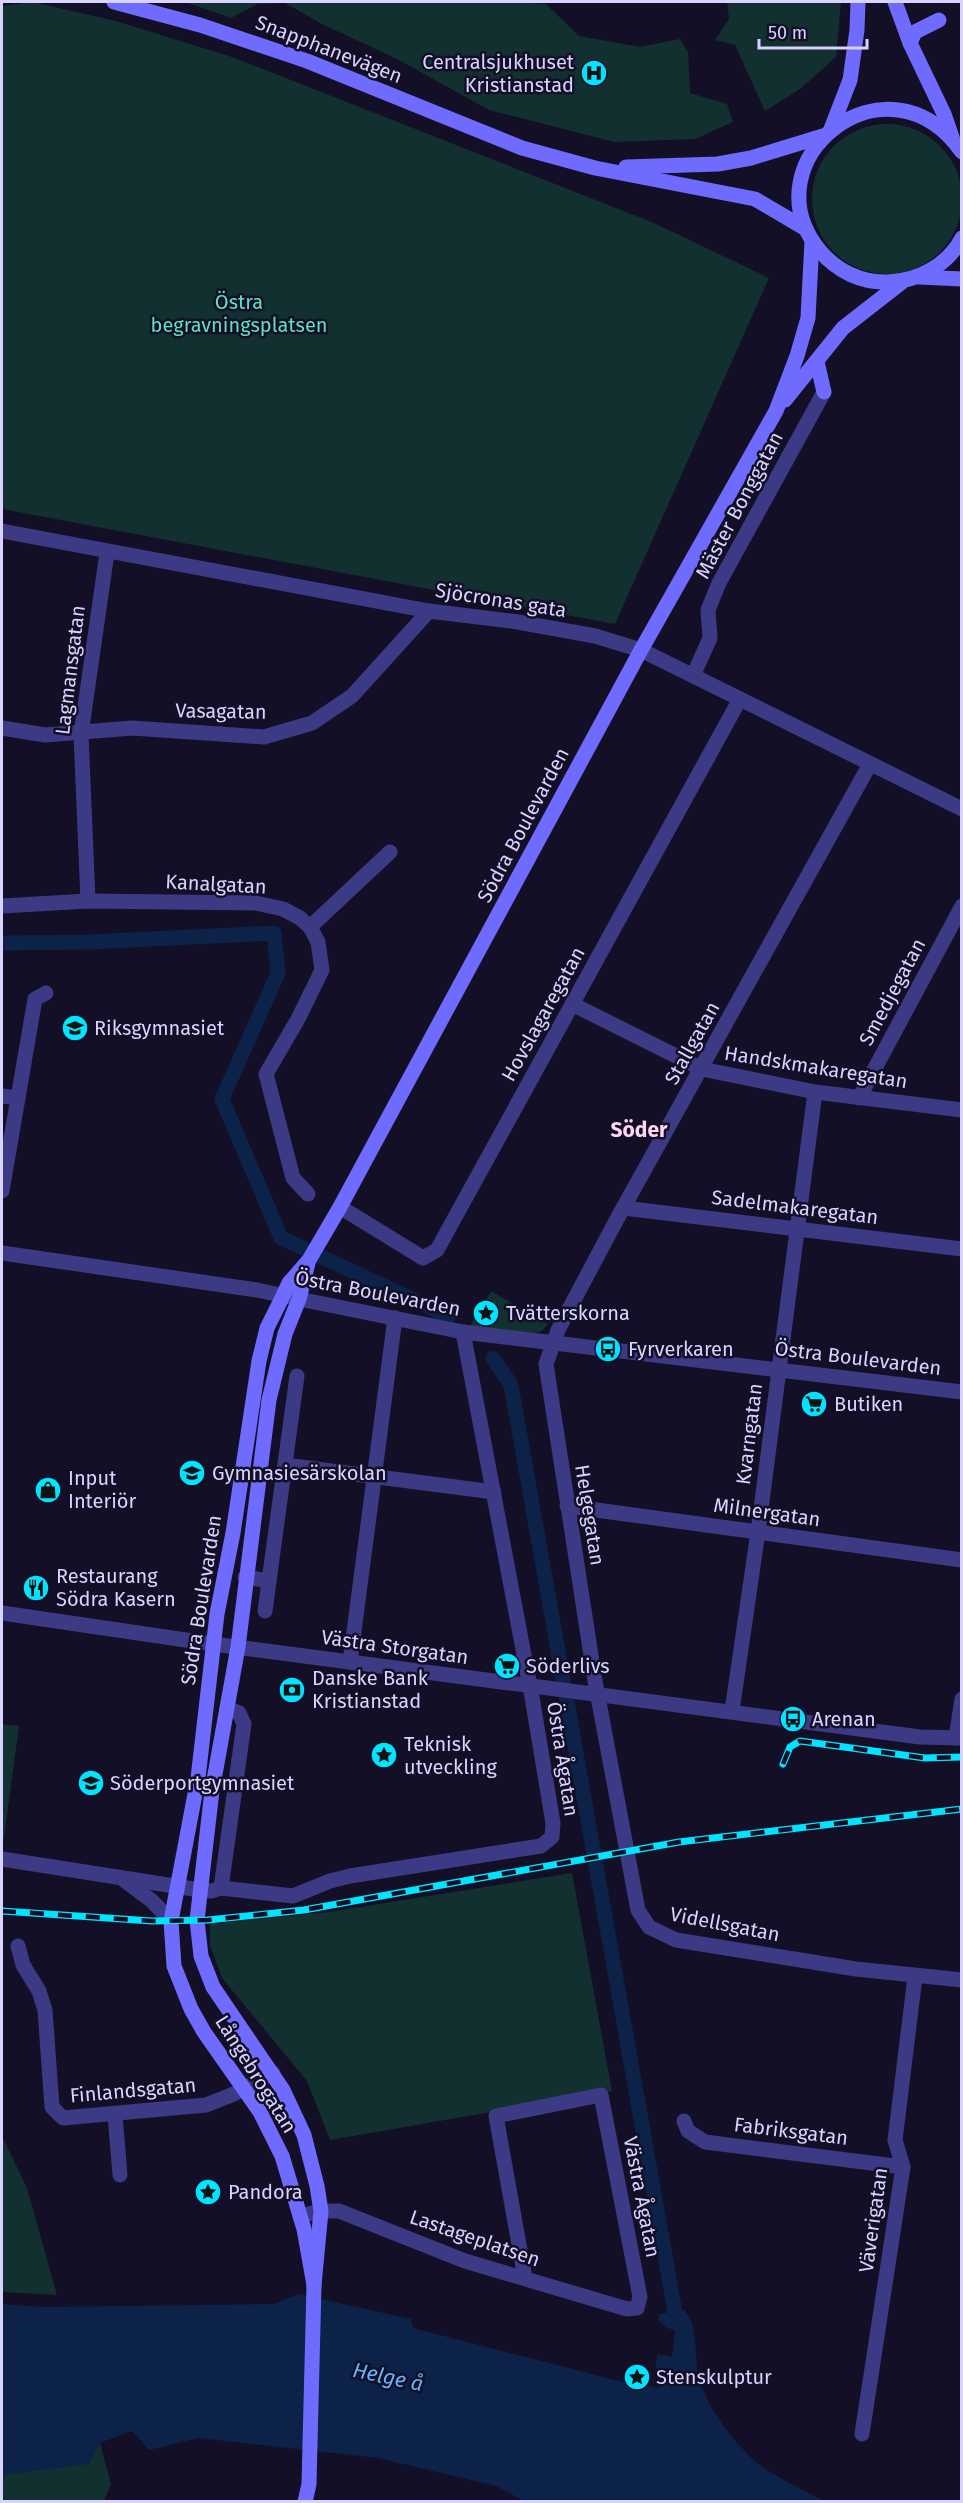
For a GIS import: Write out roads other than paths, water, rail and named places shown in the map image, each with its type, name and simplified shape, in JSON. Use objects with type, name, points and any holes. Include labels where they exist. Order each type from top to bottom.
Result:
[{"type":"main road","name":"Snapphanevägen","points":[[114,2],[200,25],[307,61],[522,148],[595,168],[755,199],[809,235]]},
{"type":"main road","name":"Södra Boulevarden","points":[[200,1890],[212,1791],[238,1647],[269,1400],[285,1334],[299,1299],[309,1260],[340,1208],[641,650],[776,411],[797,356],[808,318],[809,235],[800,205],[801,180],[809,156],[827,133],[850,80],[857,30],[858,2]]},
{"type":"main road","points":[[895,2],[910,43],[957,146]]},
{"type":"main road","points":[[910,43],[915,32],[939,20]]},
{"type":"main road","name":"Snapphanevägen","points":[[595,168],[718,164],[751,158],[827,133],[850,117],[872,110],[894,109],[916,114],[936,125],[957,146]]},
{"type":"main road","points":[[809,235],[828,261],[850,275],[876,282],[902,282],[919,277],[940,264],[962,238]]},
{"type":"main road","points":[[919,277],[962,279]]},
{"type":"main road","name":"Södra Boulevarden","points":[[776,411],[843,328],[902,282]]},
{"type":"main road","points":[[817,362],[824,392]]},
{"type":"main road","name":"Södra Boulevarden","points":[[177,1886],[198,1778],[213,1644],[233,1533],[259,1361],[267,1328],[298,1271],[309,1260]]},
{"type":"main road","name":"Långebrogatan","points":[[177,1886],[171,1921],[174,1966],[181,1988],[204,2032],[245,2089],[271,2132],[282,2156],[300,2216],[314,2289]]},
{"type":"main road","name":"Långebrogatan","points":[[200,1890],[198,1932],[201,1956],[223,2002],[273,2073],[304,2135],[311,2158],[321,2211],[314,2289],[309,2478],[305,2502]]},
{"type":"main road","name":"Långebrogatan","points":[[309,2478],[315,2502]]},
{"type":"street","name":"Mäster Bonggatan","points":[[693,676],[710,638],[708,610],[718,583],[824,392]]},
{"type":"street","name":"Sjöcronas gata","points":[[2,531],[107,553],[429,611],[518,622],[595,636],[641,650],[962,809]]},
{"type":"street","name":"Lagmansgatan","points":[[88,902],[81,734],[107,553]]},
{"type":"street","name":"Vasagatan","points":[[2,728],[45,735],[81,734],[132,728],[264,737],[312,723],[352,696],[429,611]]},
{"type":"street","name":"Hovslagaregatan","points":[[340,1208],[423,1258],[437,1250],[740,699]]},
{"type":"street","name":"Stallgatan","points":[[552,1343],[624,1208],[870,764]]},
{"type":"street","points":[[308,1194],[293,1178],[266,1074],[322,970],[318,942],[310,927],[390,852]]},
{"type":"street","name":"Kanalgatan","points":[[2,906],[88,902],[256,903],[283,909],[300,918],[310,927]]},
{"type":"street","name":"Smedjegatan","points":[[859,1098],[962,906]]},
{"type":"street","points":[[2,1191],[35,999],[46,993]]},
{"type":"street","name":"Handskmakaregatan","points":[[572,1004],[702,1069],[815,1092],[962,1110]]},
{"type":"street","name":"Kvarngatan","points":[[732,1711],[758,1532],[815,1092]]},
{"type":"street","points":[[2,1096],[18,1098]]},
{"type":"street","name":"Sadelmakaregatan","points":[[624,1208],[962,1249]]},
{"type":"street","name":"Östra Boulevarden","points":[[2,1253],[283,1296],[463,1332],[962,1392]]},
{"type":"street","points":[[350,1662],[395,1318]]},
{"type":"street","name":"Östra Ågatan","points":[[2,1859],[200,1890],[212,1891],[221,1888],[293,1896],[330,1881],[350,1876],[541,1846],[552,1837],[553,1823],[537,1687],[494,1492],[463,1332]]},
{"type":"street","name":"Helgegatan","points":[[552,1343],[546,1364],[592,1692]]},
{"type":"street","points":[[265,1611],[297,1376]]},
{"type":"street","points":[[285,1465],[494,1492]]},
{"type":"street","name":"Milnergatan","points":[[567,1506],[962,1560]]},
{"type":"street","points":[[245,1577],[269,1581]]},
{"type":"street","name":"Västra Storgatan","points":[[2,1613],[537,1687],[592,1692],[920,1737],[959,1738]]},
{"type":"street","name":"Videllsgatan","points":[[592,1692],[638,1910],[649,1927],[676,1940],[915,1977],[962,1980]]},
{"type":"street","points":[[959,1738],[962,1699]]},
{"type":"street","points":[[221,1888],[244,1724],[239,1713],[227,1708]]},
{"type":"street","points":[[122,1878],[152,1901],[171,1921]]},
{"type":"street","name":"Finlandsgatan","points":[[18,1946],[23,1965],[42,1999],[52,2107],[63,2118],[206,2105],[245,2089],[273,2073]]},
{"type":"street","name":"Väverigatan","points":[[862,2434],[903,2166],[895,2140],[915,1977]]},
{"type":"street","name":"Västra Ågatan","points":[[525,2278],[496,2116],[601,2095],[640,2297],[637,2308]]},
{"type":"street","points":[[115,2115],[120,2175]]},
{"type":"street","name":"Fabriksgatan","points":[[684,2121],[688,2132],[705,2142],[903,2166]]},
{"type":"street","name":"Lastageplatsen","points":[[300,2216],[321,2211],[339,2211],[465,2261],[627,2309],[637,2308]]},
{"type":"water","name":"Helge å","points":[[298,2294],[411,2319],[413,2328],[631,2384],[633,2382],[657,2388],[665,2384],[655,2366],[658,2354],[672,2357],[675,2330],[667,2328],[658,2321],[659,2314],[684,2310],[692,2324],[699,2377],[708,2400],[721,2423],[755,2461],[823,2501],[524,2501],[496,2486],[378,2458],[198,2438],[149,2450],[132,2431],[100,2443],[88,2464],[2,2475],[2,2304],[42,2307],[274,2304]]},
{"type":"waterway","points":[[2,943],[90,942],[274,933],[278,973],[222,1099],[281,1238],[448,1318]]},
{"type":"waterway","points":[[493,1358],[511,1385],[675,2312]]},
{"type":"railway","points":[[783,1764],[790,1747],[800,1741],[925,1758],[962,1757]]},
{"type":"railway","points":[[2,1911],[152,1921],[208,1920],[304,1910],[679,1842],[962,1809]]},
{"type":"place","name":"Centralsjukhuset Kristianstad","points":[[594,73]]},
{"type":"place","name":"Riksgymnasiet","points":[[75,1028]]},
{"type":"place","name":"Tvätterskorna","points":[[486,1313]]},
{"type":"place","name":"Fyrverkaren","points":[[608,1349]]},
{"type":"place","name":"Butiken","points":[[814,1404]]},
{"type":"place","name":"Gymnasiesärskolan","points":[[192,1473]]},
{"type":"place","name":"Input Interiör","points":[[48,1490]]},
{"type":"place","name":"Restaurang Södra Kasern","points":[[36,1588]]},
{"type":"place","name":"Söderlivs","points":[[507,1666]]},
{"type":"place","name":"Danske Bank Kristianstad","points":[[292,1690]]},
{"type":"place","name":"Arenan","points":[[793,1719]]},
{"type":"place","name":"Teknisk utveckling","points":[[384,1755]]},
{"type":"place","name":"Söderportgymnasiet","points":[[91,1783]]},
{"type":"place","name":"Pandora","points":[[208,2192]]},
{"type":"place","name":"Stenskulptur","points":[[637,2377]]},
{"type":"district","name":"Söder","points":[[639,1130]]},
{"type":"park label","name":"Östra begravningsplatsen","points":[[239,314]]}]
